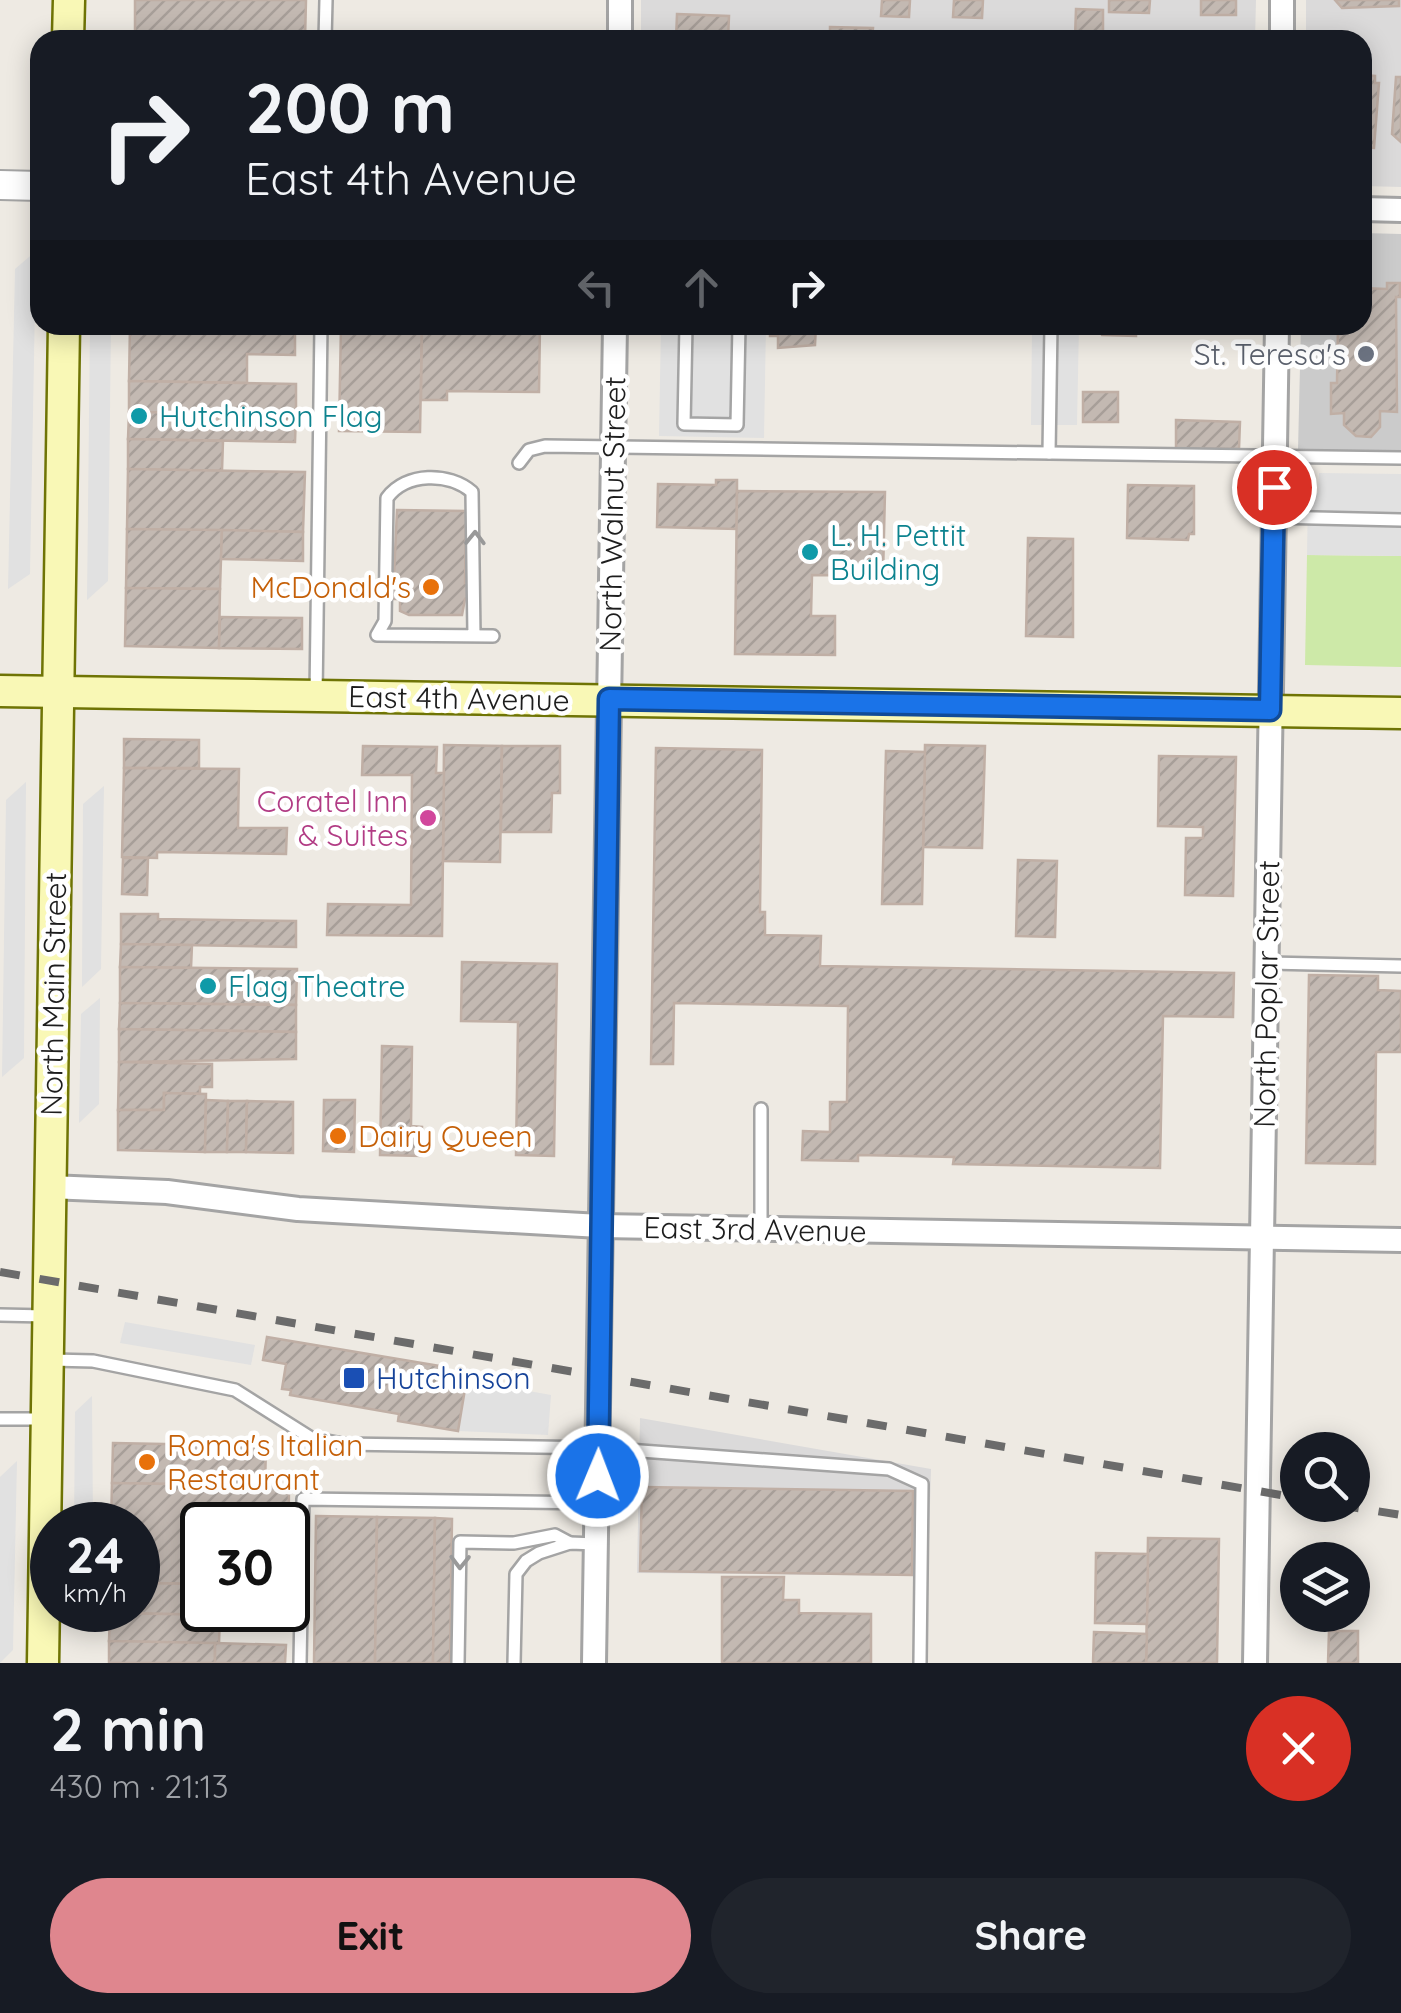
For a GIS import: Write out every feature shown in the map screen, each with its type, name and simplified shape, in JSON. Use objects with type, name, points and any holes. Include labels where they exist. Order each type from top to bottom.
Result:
[{"type":"main road","points":[[68,30],[69,0]]},
{"type":"main road","name":"North Main Street","points":[[42,1663],[64,335]]},
{"type":"main road","name":"East 4th Avenue","points":[[0,691],[1401,713]]},
{"type":"street","points":[[620,0],[620,30]]},
{"type":"street","points":[[1282,0],[1282,30]]},
{"type":"street","points":[[0,185],[30,186]]},
{"type":"street","points":[[1372,209],[1401,210]]},
{"type":"street","name":"North Walnut Street","points":[[594,1663],[615,335]]},
{"type":"street","name":"North Poplar Street","points":[[1255,1663],[1277,335]]},
{"type":"street","name":"East 3rd Avenue","points":[[50,1186],[167,1192],[298,1209],[600,1226],[1401,1240]]},
{"type":"lane","points":[[325,30],[326,0]]},
{"type":"lane","points":[[316,696],[321,335]]},
{"type":"lane","points":[[686,335],[684,424],[737,425],[739,335]]},
{"type":"lane","points":[[1049,453],[1051,335]]},
{"type":"lane","points":[[520,464],[530,450],[545,446],[1401,458]]},
{"type":"lane","points":[[474,636],[472,492],[459,481],[437,479],[411,480],[395,487],[387,498],[385,621],[378,635],[474,636],[493,636]]},
{"type":"lane","points":[[1273,517],[1401,520]]},
{"type":"lane","points":[[1267,963],[1401,966]]},
{"type":"lane","points":[[761,1108],[761,1229]]},
{"type":"lane","points":[[0,1315],[48,1316]]},
{"type":"lane","points":[[48,1360],[93,1361],[235,1390],[312,1438],[343,1444],[600,1448],[890,1469],[922,1484],[920,1663]]},
{"type":"lane","points":[[0,1419],[46,1420]]},
{"type":"lane","points":[[300,1663],[302,1499],[596,1503]]},
{"type":"lane","points":[[458,1663],[460,1542],[514,1543],[555,1535],[570,1544]]},
{"type":"lane","points":[[514,1663],[516,1574],[526,1560],[570,1544],[596,1544]]},
{"type":"shaded area","points":[[641,0],[1256,0],[1255,30],[641,30]]},
{"type":"shaded area","points":[[1306,0],[1401,0],[1401,187],[1372,186],[1372,30],[1306,30]]},
{"type":"shaded area","points":[[1372,233],[1401,234],[1401,451],[1298,450],[1301,335],[1372,335]]},
{"type":"shaded area","points":[[30,256],[30,335],[34,335],[30,574],[8,589],[15,269]]},
{"type":"shaded area","points":[[90,335],[111,335],[108,581],[87,600]]},
{"type":"shaded area","points":[[661,335],[766,335],[764,438],[659,436]]},
{"type":"shaded area","points":[[1032,335],[1079,335],[1077,425],[1031,425]]},
{"type":"shaded area","points":[[1319,473],[1401,474],[1401,556],[1307,555],[1308,496],[1318,493]]},
{"type":"shaded area","points":[[26,782],[24,1058],[2,1077],[6,800]]},
{"type":"shaded area","points":[[104,786],[101,969],[82,987],[83,804]]},
{"type":"shaded area","points":[[100,998],[99,1104],[79,1123],[81,1014]]},
{"type":"shaded area","points":[[125,1322],[255,1345],[251,1365],[120,1343]]},
{"type":"shaded area","points":[[467,1380],[551,1395],[548,1435],[458,1431]]},
{"type":"shaded area","points":[[92,1396],[93,1502],[74,1502],[75,1412]]},
{"type":"shaded area","points":[[640,1418],[931,1469],[928,1576],[637,1573]]},
{"type":"shaded area","points":[[17,1461],[13,1650],[0,1663],[0,1477]]},
{"type":"green space","points":[[1307,555],[1401,556],[1401,667],[1305,665]]},
{"type":"building","points":[[135,0],[306,0],[305,30],[135,30]]},
{"type":"building","points":[[882,0],[910,0],[909,17],[881,16]]},
{"type":"building","points":[[954,0],[983,0],[982,18],[953,17]]},
{"type":"building","points":[[1109,0],[1150,0],[1149,13],[1109,12]]},
{"type":"building","points":[[1201,0],[1236,0],[1236,15],[1201,15]]},
{"type":"building","points":[[1335,0],[1399,0],[1399,6],[1342,8]]},
{"type":"building","points":[[1076,9],[1103,10],[1103,30],[1075,30]]},
{"type":"building","points":[[677,14],[729,16],[728,30],[676,30]]},
{"type":"building","points":[[830,27],[873,28],[873,30]]},
{"type":"building","points":[[1372,76],[1379,83],[1372,148]]},
{"type":"building","points":[[1396,77],[1401,77],[1401,142],[1392,134]]},
{"type":"building","name":"St. Teresa's","points":[[1387,283],[1400,283],[1400,297],[1396,297],[1397,412],[1380,411],[1380,427],[1371,437],[1356,436],[1344,425],[1344,413],[1331,414],[1331,383],[1337,383],[1338,335],[1372,335],[1372,288],[1387,289]]},
{"type":"building","points":[[130,335],[295,335],[295,355],[247,354],[247,383],[129,381]]},
{"type":"building","points":[[341,335],[422,335],[420,432],[339,431]]},
{"type":"building","points":[[422,335],[540,335],[539,392],[447,391],[447,400],[421,400]]},
{"type":"building","points":[[816,335],[815,345],[778,348],[778,336],[770,336]]},
{"type":"building","points":[[129,381],[296,384],[296,414],[129,412]]},
{"type":"building","points":[[1083,392],[1118,392],[1118,422],[1083,422]]},
{"type":"building","points":[[129,412],[296,414],[295,442],[128,439]]},
{"type":"building","points":[[1176,420],[1240,422],[1239,449],[1176,448]]},
{"type":"building","points":[[128,439],[223,441],[222,471],[128,469]]},
{"type":"building","points":[[128,469],[305,472],[303,532],[127,529]]},
{"type":"building","points":[[716,480],[737,480],[737,529],[657,527],[658,484],[716,485]]},
{"type":"building","points":[[1128,485],[1194,486],[1194,534],[1189,534],[1188,540],[1127,538]]},
{"type":"building","name":"L. H. Pettit Building","points":[[737,491],[885,492],[883,576],[812,575],[811,616],[835,616],[835,655],[735,654]]},
{"type":"building","points":[[397,510],[466,511],[465,583],[471,583],[470,600],[465,599],[462,615],[409,615],[400,611],[400,599],[393,599]]},
{"type":"building","points":[[127,529],[222,530],[220,589],[126,588]]},
{"type":"building","points":[[222,530],[303,532],[303,561],[221,559]]},
{"type":"building","points":[[1028,538],[1073,539],[1073,637],[1026,636]]},
{"type":"building","points":[[126,588],[220,589],[219,648],[125,646]]},
{"type":"building","points":[[220,617],[302,618],[302,649],[219,648]]},
{"type":"building","points":[[124,739],[199,740],[199,768],[124,768]]},
{"type":"building","points":[[444,745],[502,746],[500,862],[443,861]]},
{"type":"building","points":[[925,745],[985,746],[982,848],[923,847]]},
{"type":"building","name":"Coratel Inn & Suites","points":[[363,746],[437,747],[436,773],[444,773],[442,936],[327,935],[328,904],[411,905],[412,775],[362,775]]},
{"type":"building","points":[[502,746],[560,746],[560,793],[552,793],[551,832],[501,832]]},
{"type":"building","points":[[656,748],[762,750],[760,912],[765,912],[765,935],[821,936],[820,966],[1234,973],[1233,1017],[1163,1016],[1160,1168],[953,1164],[954,1157],[858,1155],[858,1161],[802,1160],[803,1131],[830,1132],[830,1102],[847,1102],[848,1006],[674,1003],[673,1064],[651,1064]]},
{"type":"building","points":[[886,751],[925,752],[922,904],[882,904]]},
{"type":"building","points":[[1159,756],[1236,757],[1233,896],[1185,895],[1186,838],[1203,838],[1203,827],[1158,826]]},
{"type":"building","points":[[124,768],[239,769],[238,828],[287,828],[286,854],[157,852],[157,858],[122,857]]},
{"type":"building","points":[[123,858],[148,858],[147,895],[122,894]]},
{"type":"building","points":[[1018,860],[1057,861],[1055,937],[1016,936]]},
{"type":"building","points":[[121,914],[158,914],[158,919],[296,921],[296,947],[121,944]]},
{"type":"building","points":[[121,944],[192,945],[191,968],[120,967]]},
{"type":"building","points":[[462,962],[557,964],[554,1156],[516,1155],[518,1022],[461,1021]]},
{"type":"building","name":"Flag Theatre","points":[[120,967],[297,969],[296,1005],[120,1003]]},
{"type":"building","points":[[1309,975],[1378,976],[1378,990],[1401,991],[1401,1052],[1376,1052],[1375,1164],[1306,1163]]},
{"type":"building","points":[[120,1003],[296,1005],[296,1032],[119,1029]]},
{"type":"building","points":[[119,1029],[296,1032],[296,1059],[119,1062]]},
{"type":"building","points":[[382,1046],[412,1047],[411,1126],[422,1127],[422,1156],[380,1155]]},
{"type":"building","points":[[119,1062],[212,1064],[212,1087],[200,1087],[200,1094],[164,1093],[164,1110],[118,1110]]},
{"type":"building","points":[[164,1093],[206,1094],[205,1152],[118,1150],[118,1110],[164,1110]]},
{"type":"building","points":[[206,1100],[228,1101],[227,1152],[205,1152]]},
{"type":"building","points":[[324,1100],[355,1100],[354,1152],[323,1151]]},
{"type":"building","points":[[228,1101],[247,1101],[246,1152],[227,1152]]},
{"type":"building","points":[[247,1101],[293,1102],[293,1153],[246,1152]]},
{"type":"building","points":[[267,1337],[440,1366],[439,1372],[467,1377],[458,1431],[398,1421],[399,1414],[290,1395],[291,1390],[282,1389],[286,1364],[263,1360]]},
{"type":"building","points":[[113,1443],[266,1446],[265,1486],[112,1483]]},
{"type":"building","points":[[112,1483],[289,1486],[289,1502],[180,1502],[180,1584],[160,1583],[160,1502],[112,1502]]},
{"type":"building","points":[[642,1487],[913,1491],[912,1575],[640,1571]]},
{"type":"building","points":[[316,1516],[377,1517],[375,1663],[314,1663]]},
{"type":"building","points":[[377,1517],[435,1518],[433,1663],[375,1663]]},
{"type":"building","points":[[435,1518],[452,1519],[450,1663],[433,1663]]},
{"type":"building","points":[[1148,1538],[1219,1539],[1217,1663],[1146,1663]]},
{"type":"building","points":[[1096,1553],[1148,1554],[1147,1624],[1095,1623]]},
{"type":"building","points":[[722,1577],[784,1577],[783,1600],[799,1600],[799,1613],[871,1614],[871,1663],[722,1663]]},
{"type":"building","points":[[160,1583],[180,1584],[180,1614],[160,1614]]},
{"type":"building","points":[[160,1614],[180,1614],[180,1632],[219,1632],[219,1644],[109,1641],[109,1632],[160,1632]]},
{"type":"building","points":[[1094,1632],[1147,1634],[1146,1663],[1093,1663]]},
{"type":"building","points":[[1329,1632],[1358,1632],[1358,1663],[1328,1663]]},
{"type":"building","points":[[109,1641],[215,1643],[215,1663],[109,1663]]},
{"type":"building","points":[[215,1643],[286,1645],[285,1663],[215,1663]]},
{"type":"railway","points":[[0,1272],[1280,1495]]},
{"type":"railway","points":[[1370,1510],[1401,1515]]},
{"type":"place","name":"St. Teresa's","points":[[1366,354]]},
{"type":"place","name":"Hutchinson Flag","points":[[139,416]]},
{"type":"place","name":"L. H. Pettit Building","points":[[810,552]]},
{"type":"place","name":"McDonald's","points":[[431,587]]},
{"type":"place","name":"Coratel Inn & Suites","points":[[428,818]]},
{"type":"place","name":"Flag Theatre","points":[[208,986]]},
{"type":"place","name":"Dairy Queen","points":[[338,1136]]},
{"type":"place","name":"Hutchinson","points":[[354,1378]]},
{"type":"place","name":"Roma's Italian Restaurant","points":[[147,1462]]},
{"type":"route","points":[[598,1476],[596,1356],[609,699],[1270,710],[1274,487]]}]
